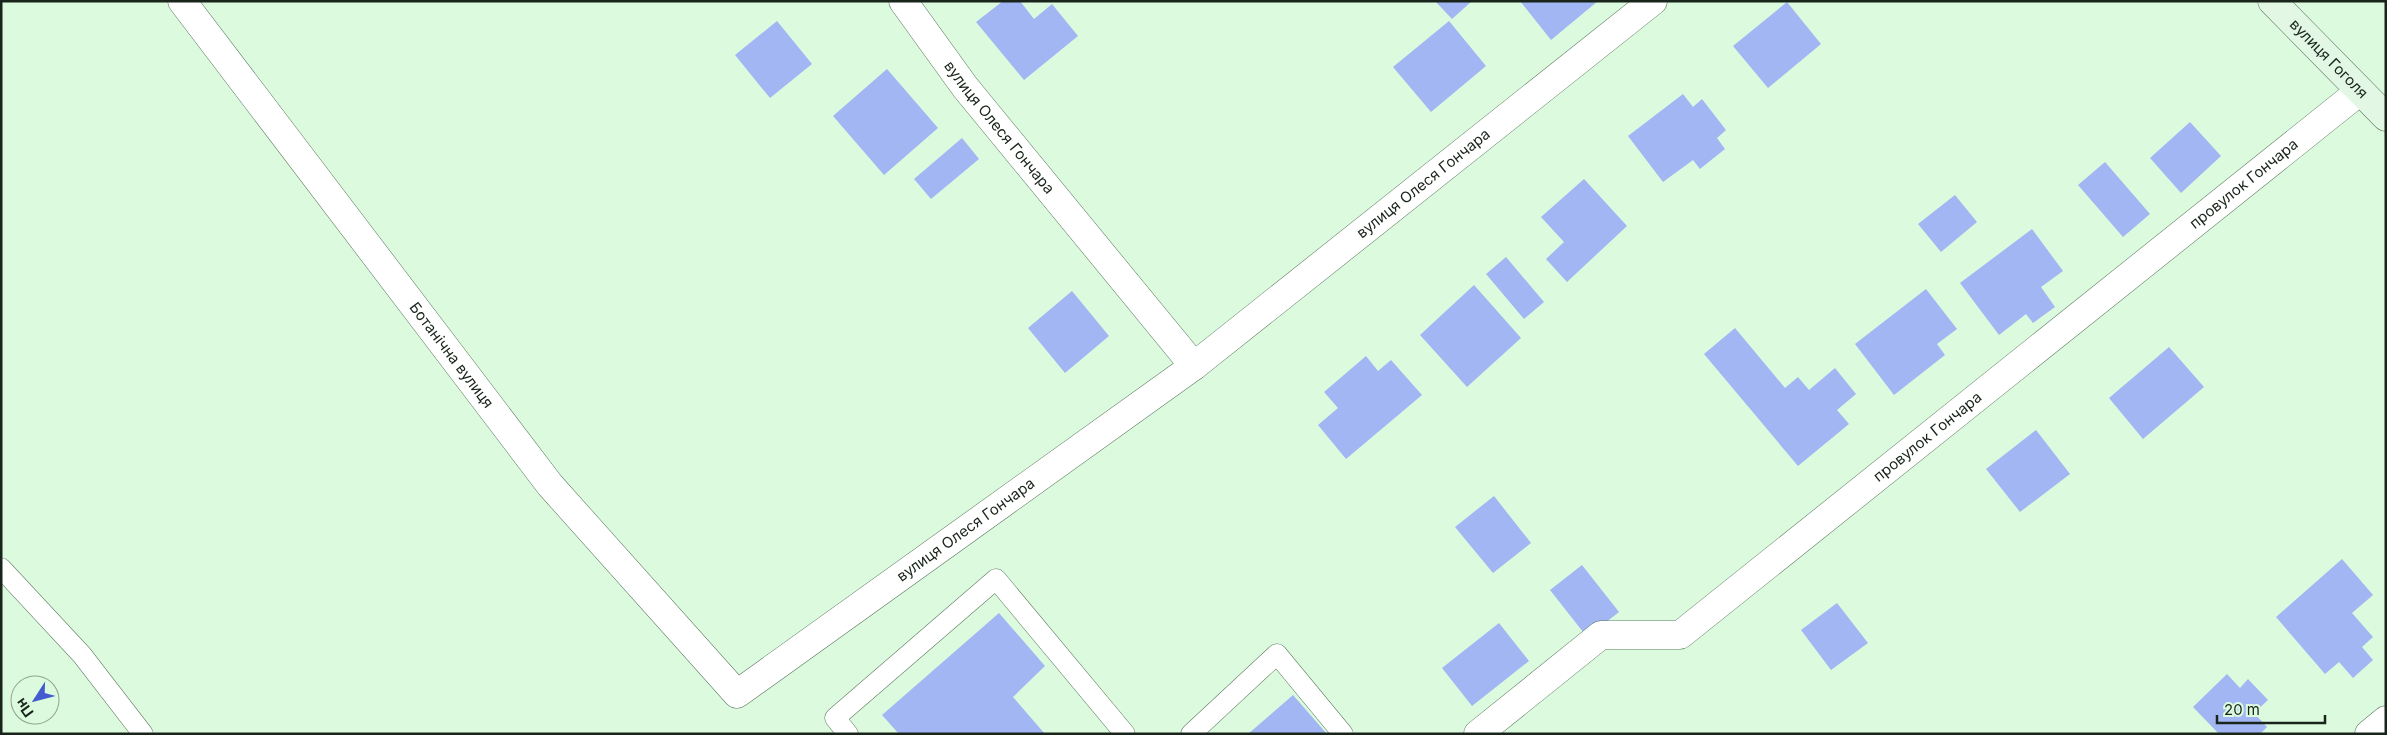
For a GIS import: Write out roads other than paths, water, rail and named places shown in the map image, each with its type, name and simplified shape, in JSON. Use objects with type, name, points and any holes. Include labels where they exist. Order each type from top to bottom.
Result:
[{"type":"street","name":"Ботанічна вулиця","points":[[182,1],[550,485],[737,694]]},
{"type":"street","name":"вулиця Олеся Гончара","points":[[903,1],[965,87],[1194,366]]},
{"type":"street","name":"вулиця Олеся Гончара","points":[[737,694],[1194,366],[1653,1]]},
{"type":"street","name":"вулиця Гоголя","points":[[2272,1],[2386,116]]},
{"type":"street","name":"провулок Гончара","points":[[1478,734],[1602,636],[1680,635],[2360,91]]},
{"type":"street","points":[[2369,734],[2386,720]]},
{"type":"lane","points":[[1,568],[82,655],[143,734]]},
{"type":"lane","points":[[848,734],[835,718],[996,579],[1125,734]]},
{"type":"lane","points":[[1191,734],[1277,654],[1343,734]]}]
